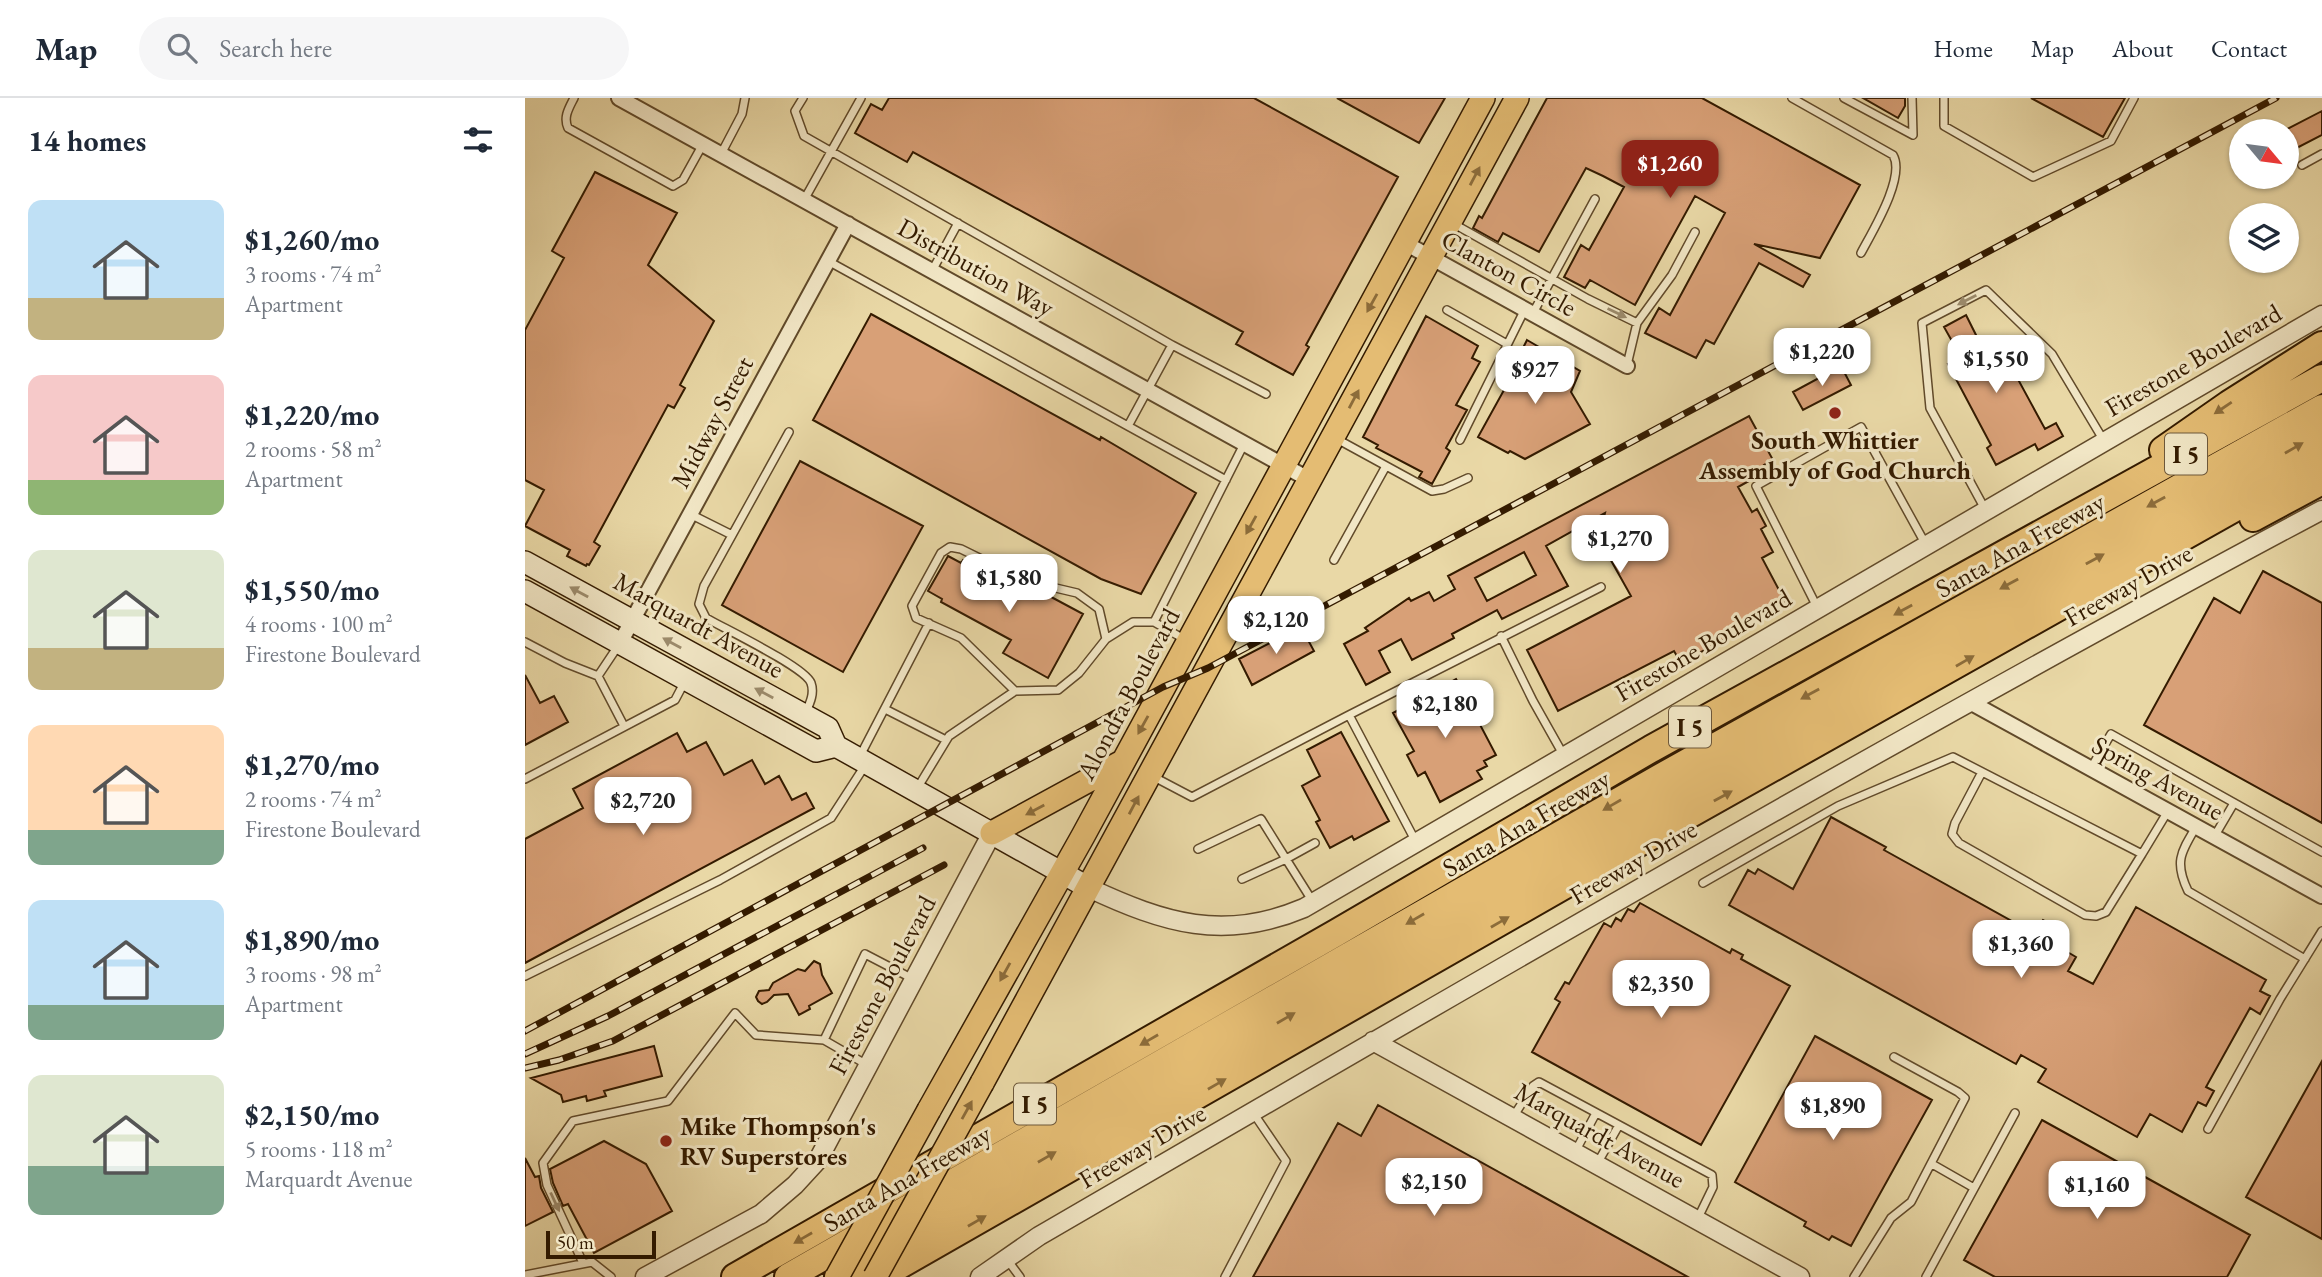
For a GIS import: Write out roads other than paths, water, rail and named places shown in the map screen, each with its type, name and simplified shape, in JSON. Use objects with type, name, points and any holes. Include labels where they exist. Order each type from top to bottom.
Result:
[{"type":"highway","points":[[2049,530],[2229,404],[2322,345]]},
{"type":"highway","name":"Santa Ana Freeway","points":[[735,1277],[1336,933],[1651,749],[2322,379]]},
{"type":"highway","points":[[788,1277],[1659,778],[2322,408]]},
{"type":"highway","points":[[838,1277],[1611,831],[2322,432]]},
{"type":"highway","points":[[877,1277],[1621,853],[2322,459]]},
{"type":"highway","points":[[2033,622],[2263,513],[2322,481]]},
{"type":"main road","name":"Alondra Boulevard","points":[[838,1277],[1062,872],[1483,98]]},
{"type":"main road","points":[[877,1277],[1517,98]]},
{"type":"main road","name":"Marquardt Avenue","points":[[525,562],[828,727],[836,746],[1089,888]]},
{"type":"main road","name":"Marquardt Avenue","points":[[525,591],[816,751],[836,746]]},
{"type":"main road","points":[[992,833],[1122,762]]},
{"type":"street","name":"Distribution Way","points":[[619,98],[1310,480]]},
{"type":"street","name":"Midway Street","points":[[620,643],[848,224]]},
{"type":"street","name":"Clanton Circle","points":[[1405,243],[1627,366]]},
{"type":"street","name":"Firestone Boulevard","points":[[1089,888],[1148,914],[1176,921],[1233,926],[1282,918],[1313,903],[2322,315]]},
{"type":"street","name":"Freeway Drive","points":[[980,1277],[1039,1236],[1671,870],[2181,585],[2322,510]]},
{"type":"street","name":"Spring Avenue","points":[[1970,702],[2322,895]]},
{"type":"street","name":"Firestone Boulevard","points":[[645,1277],[761,1214],[795,1185],[818,1160],[992,833]]},
{"type":"street","name":"Marquardt Avenue","points":[[1373,1041],[1800,1277]]},
{"type":"lane","points":[[574,98],[566,113],[568,128],[673,186],[683,180],[703,144]]},
{"type":"lane","points":[[721,154],[742,114],[745,98]]},
{"type":"lane","points":[[803,98],[795,111],[804,136],[1172,345],[1266,394]]},
{"type":"lane","points":[[804,200],[861,98]]},
{"type":"lane","points":[[1792,98],[1893,155],[1897,162],[1894,184],[1861,253]]},
{"type":"lane","points":[[1845,98],[1913,135],[1912,98]]},
{"type":"lane","points":[[1944,98],[1944,126],[2033,177],[2111,141],[2134,98]]},
{"type":"lane","points":[[2302,165],[2322,154]]},
{"type":"lane","points":[[1460,440],[1507,344],[1552,279],[1595,199]]},
{"type":"lane","points":[[1450,222],[1637,323]]},
{"type":"lane","points":[[932,271],[958,223]]},
{"type":"lane","points":[[1627,366],[1637,323],[1672,275],[1695,232]]},
{"type":"lane","points":[[828,261],[1226,480]]},
{"type":"lane","points":[[1986,511],[1930,408],[1922,323],[1986,290],[2052,354],[2104,442]]},
{"type":"lane","points":[[1447,310],[1507,344]]},
{"type":"lane","points":[[1128,426],[1172,345]]},
{"type":"lane","points":[[1818,608],[1756,486],[1861,427],[1926,545]]},
{"type":"lane","points":[[789,432],[704,586],[699,604],[706,618],[798,669],[811,682],[812,698],[804,715]]},
{"type":"lane","points":[[1333,437],[1432,491],[1444,489],[1468,478]]},
{"type":"lane","points":[[1153,622],[1244,444]]},
{"type":"lane","points":[[1334,560],[1386,466]]},
{"type":"lane","points":[[691,514],[732,535]]},
{"type":"lane","points":[[1015,691],[961,638],[916,618],[912,606],[941,553],[950,547],[961,549],[1026,581],[1077,593],[1099,609],[1106,639]]},
{"type":"lane","points":[[1150,775],[1192,797],[1601,587]]},
{"type":"lane","points":[[916,791],[949,736],[1015,691],[1058,690],[1079,673],[1106,639],[1133,622],[1153,622],[1188,641]]},
{"type":"lane","points":[[525,976],[720,880],[831,818],[863,761],[885,709],[929,623]]},
{"type":"lane","points":[[1501,636],[1564,757]]},
{"type":"lane","points":[[525,642],[565,663],[598,676],[624,726]]},
{"type":"lane","points":[[598,676],[620,643]]},
{"type":"lane","points":[[525,779],[675,700],[685,679]]},
{"type":"lane","points":[[885,709],[946,740]]},
{"type":"lane","points":[[1349,715],[1416,843]]},
{"type":"lane","points":[[2090,769],[2111,734],[2322,852]]},
{"type":"lane","points":[[1703,883],[1838,806],[1953,757],[2142,854]]},
{"type":"lane","points":[[1982,772],[1952,834],[1959,843],[2085,915],[2096,916],[2106,912],[2168,811]]},
{"type":"lane","points":[[2214,837],[2234,803]]},
{"type":"lane","points":[[1198,849],[1261,819],[1313,903]]},
{"type":"lane","points":[[2196,827],[2181,852],[2182,878],[2188,891],[2305,960]]},
{"type":"lane","points":[[1243,879],[1315,843]]},
{"type":"lane","points":[[2208,1129],[2280,999],[2322,931]]},
{"type":"lane","points":[[824,1040],[865,954],[915,980]]},
{"type":"lane","points":[[583,1263],[547,1185],[543,1163],[573,1121],[669,1101],[735,1013],[756,1035],[824,1040],[870,1066]]},
{"type":"lane","points":[[1854,1277],[1891,1218],[1911,1202],[1965,1098],[1894,1057]]},
{"type":"lane","points":[[1512,1118],[1539,1082],[1712,1175],[1713,1187],[1697,1220]]},
{"type":"lane","points":[[1225,1277],[1286,1161],[1252,1112]]},
{"type":"lane","points":[[1575,1153],[1596,1113]]},
{"type":"lane","points":[[1926,1277],[2014,1113]]},
{"type":"lane","points":[[1597,1165],[1619,1125]]},
{"type":"lane","points":[[1932,1164],[1974,1188]]},
{"type":"lane","points":[[1006,1258],[1020,1277]]},
{"type":"lane","points":[[525,1275],[592,1262],[611,1277]]},
{"type":"railway","points":[[525,1031],[1163,687],[1208,668],[2276,98]]},
{"type":"railway","points":[[525,1054],[608,1016],[923,848]]},
{"type":"railway","points":[[525,1068],[559,1060],[613,1041],[944,865]]},
{"type":"place","name":"South Whittier Assembly of God Church","points":[[1835,413]]},
{"type":"place","name":"Mike Thompson's RV Superstores","points":[[666,1141]]}]
